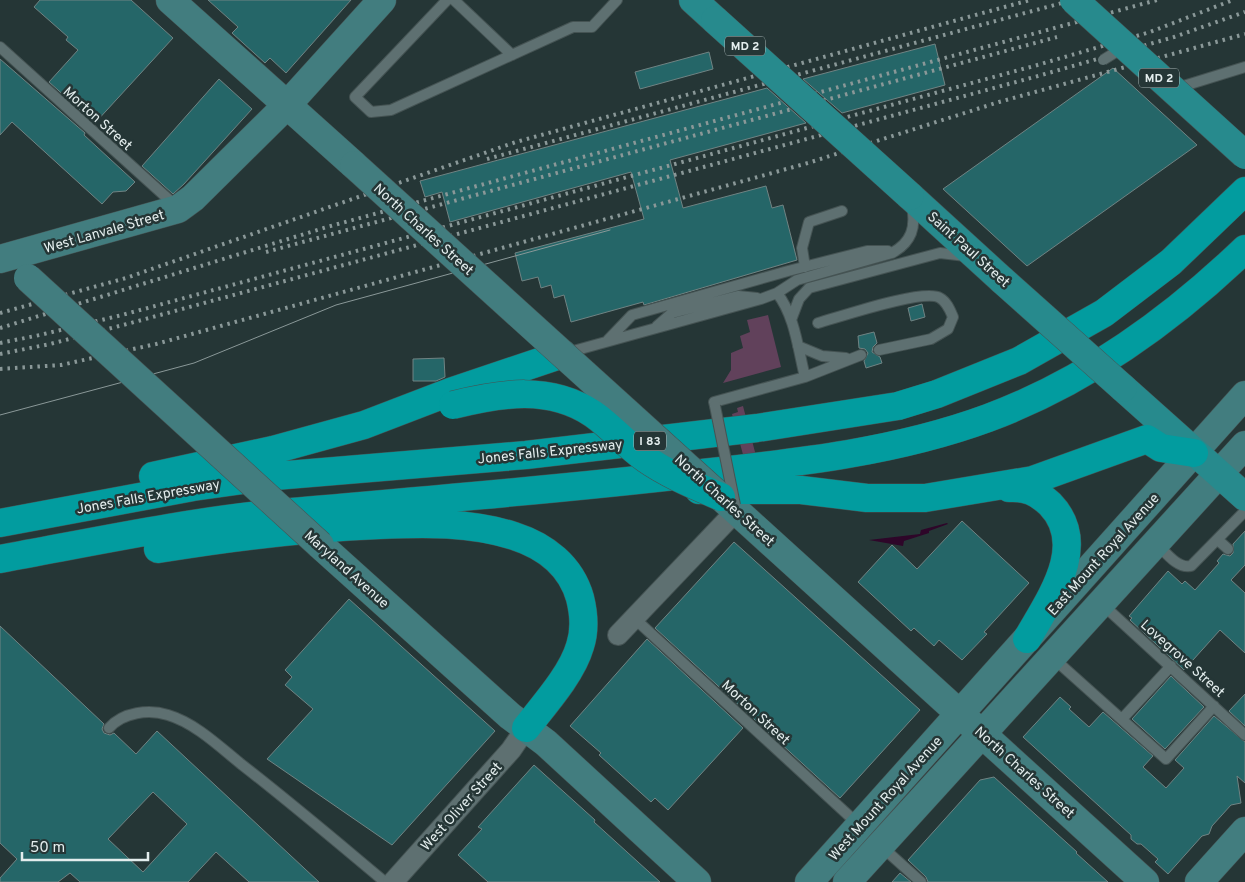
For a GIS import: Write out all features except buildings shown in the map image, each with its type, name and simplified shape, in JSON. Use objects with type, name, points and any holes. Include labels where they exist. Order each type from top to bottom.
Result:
[{"type":"highway","name":"Jones Falls Expressway","points":[[0,524],[193,487],[254,478],[526,455],[757,428],[898,406],[937,394],[1018,362],[1104,313],[1171,262],[1245,190]]},
{"type":"highway","points":[[0,559],[204,522],[276,513],[532,492],[798,462],[908,443],[953,430],[1039,396],[1094,366],[1168,317],[1200,291],[1245,249]]},
{"type":"highway","points":[[0,516],[103,486],[273,450],[364,425],[452,398],[563,354]]},
{"type":"highway","points":[[452,398],[507,394],[548,395],[572,402],[594,415],[646,459],[683,481],[731,505]]},
{"type":"highway","points":[[532,492],[761,489],[894,499],[925,498],[1042,477],[1147,439],[1161,448],[1194,453]]},
{"type":"highway","points":[[977,490],[1018,488],[1033,490],[1056,510],[1066,529],[1068,545],[1064,567],[1050,598],[1027,639]]},
{"type":"highway","points":[[0,565],[156,550],[224,539],[350,526],[413,523],[463,526],[493,530],[516,536],[548,552],[569,573],[577,586],[584,619],[581,646],[573,662],[526,728]]},
{"type":"main road","name":"North Charles Street","points":[[170,0],[731,505],[1145,882]]},
{"type":"main road","name":"West Lanvale Street","points":[[2,256],[178,209],[221,172],[287,105],[382,0]]},
{"type":"main road","name":"Saint Paul Street","points":[[694,0],[1245,498]]},
{"type":"main road","name":"MD 2","points":[[1074,0],[1114,53],[1245,156]]},
{"type":"main road","name":"Maryland Avenue","points":[[2,256],[320,545],[526,728],[546,743],[698,882]]},
{"type":"main road","name":"East Mount Royal Avenue","points":[[960,714],[1245,396]]},
{"type":"main road","points":[[982,733],[1245,445]]},
{"type":"main road","name":"West Mount Royal Avenue","points":[[809,882],[960,714]]},
{"type":"main road","name":"West Mount Royal Avenue","points":[[848,882],[982,733]]},
{"type":"main road","points":[[1199,882],[1245,831]]},
{"type":"street","points":[[618,635],[731,505]]},
{"type":"street","name":"West Oliver Street","points":[[392,882],[510,750],[526,728]]},
{"type":"lane","points":[[447,0],[356,97],[371,112],[390,110],[573,27],[592,27],[618,0]]},
{"type":"lane","points":[[454,0],[512,55]]},
{"type":"lane","name":"Morton Street","points":[[0,47],[178,209]]},
{"type":"lane","points":[[1163,92],[1245,67]]},
{"type":"lane","points":[[563,354],[761,299],[776,293],[797,280],[884,256],[901,248],[913,232],[914,220],[910,196]]},
{"type":"lane","points":[[805,267],[802,248],[809,222],[842,211]]},
{"type":"lane","points":[[608,340],[632,315],[867,251],[901,248]]},
{"type":"lane","points":[[791,320],[799,299],[809,288],[940,253],[978,258]]},
{"type":"lane","points":[[776,293],[784,302],[791,320],[805,377]]},
{"type":"lane","points":[[818,323],[920,295],[939,297],[947,304],[953,317],[948,329],[931,339],[879,350]]},
{"type":"lane","points":[[798,346],[822,356],[850,358]]},
{"type":"lane","points":[[731,505],[714,402],[805,377],[861,355]]},
{"type":"lane","points":[[1156,543],[1185,568],[1191,566],[1245,511]]},
{"type":"lane","points":[[1218,540],[1228,549]]},
{"type":"lane","name":"Lovegrove Street","points":[[1101,603],[1245,735]]},
{"type":"lane","name":"Morton Street","points":[[634,618],[860,826]]},
{"type":"lane","points":[[1052,657],[1166,759],[1214,706]]},
{"type":"lane","points":[[1122,719],[1171,666]]},
{"type":"lane","points":[[109,728],[113,723],[145,710],[169,715],[189,724],[286,799],[385,882]]},
{"type":"lane","points":[[881,845],[922,882]]},
{"type":"shaded area","points":[[768,315],[781,367],[723,383],[731,370],[731,353],[743,348],[740,336],[750,332],[747,320]]},
{"type":"shaded area","points":[[743,406],[767,498],[751,484],[732,414],[738,412],[737,408]]},
{"type":"shaded area","points":[[947,523],[929,531],[929,533],[904,541],[903,546],[869,540],[920,534],[921,530]]},
{"type":"tram line","points":[[0,415],[194,363],[336,305],[610,230]]},
{"type":"railway","points":[[0,313],[126,278],[516,142],[1030,0]]},
{"type":"railway","points":[[487,159],[1073,0]]},
{"type":"railway","points":[[0,328],[327,227],[1157,0]]},
{"type":"railway","points":[[0,343],[122,315],[1034,66],[1150,32],[1233,0]]},
{"type":"railway","points":[[0,354],[50,344],[127,324],[1038,76],[1174,37],[1245,12]]},
{"type":"railway","points":[[0,369],[61,365],[156,344],[808,163],[999,102],[1245,34]]},
{"type":"railway","points":[[266,252],[1057,37]]}]
